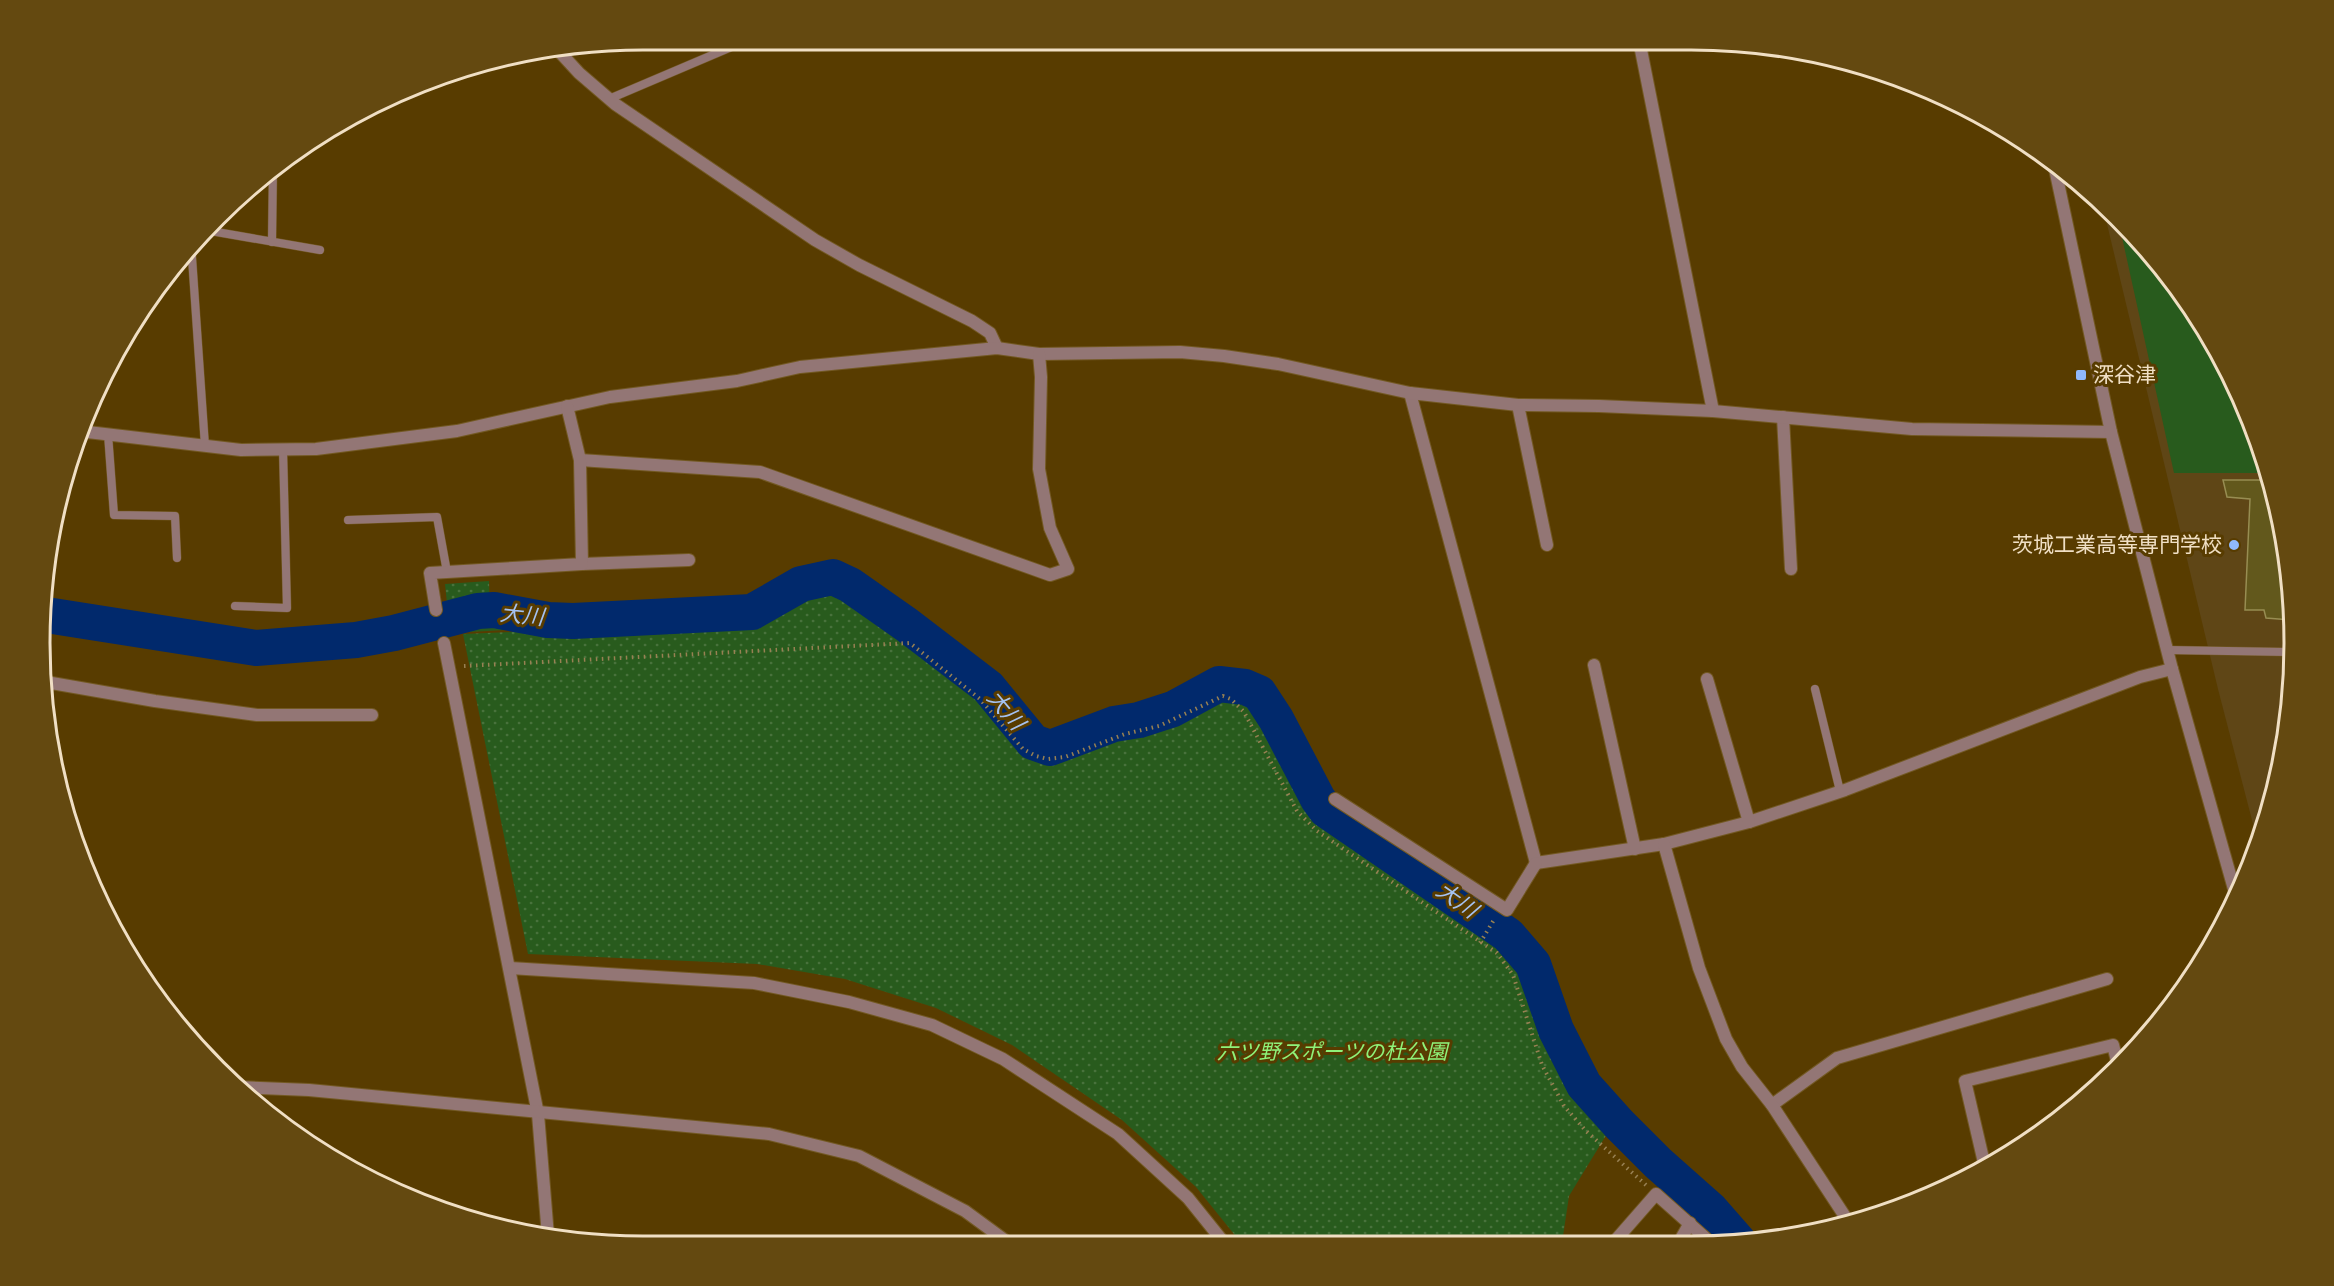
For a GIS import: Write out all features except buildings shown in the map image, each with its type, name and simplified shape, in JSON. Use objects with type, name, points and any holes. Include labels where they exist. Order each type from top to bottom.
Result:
[{"type":"street","points":[[1641,50],[1713,411]]},
{"type":"street","points":[[563,55],[609,99],[815,240],[859,265],[972,321],[990,333],[997,348]]},
{"type":"street","points":[[2056,176],[2111,432],[2172,669],[2233,884]]},
{"type":"street","points":[[89,432],[241,450],[316,449],[457,431],[610,397],[736,381],[800,367],[997,348],[1039,354],[1180,352],[1224,356],[1278,364],[1410,393],[1518,405],[1713,411],[1912,429],[2111,432]]},
{"type":"street","points":[[580,459],[760,472],[1050,575],[1068,569],[1050,528],[1040,469],[1039,354]]},
{"type":"street","points":[[1335,799],[1507,910],[1536,863],[1410,393]]},
{"type":"street","points":[[1518,405],[1547,545]]},
{"type":"street","points":[[567,406],[580,459],[582,564]]},
{"type":"street","points":[[1783,417],[1791,569]]},
{"type":"street","points":[[436,610],[430,573],[689,560]]},
{"type":"street","points":[[444,643],[538,1114],[547,1228]]},
{"type":"street","points":[[1594,666],[1635,849]]},
{"type":"street","points":[[1536,863],[1664,844],[1749,822],[1840,791],[2140,677],[2172,669]]},
{"type":"street","points":[[1707,679],[1749,822]]},
{"type":"street","points":[[51,683],[155,701],[257,715],[372,715]]},
{"type":"street","points":[[1664,844],[1699,968],[1726,1039],[1742,1067],[1772,1105],[1845,1216]]},
{"type":"street","points":[[510,968],[754,983],[849,1002],[932,1025],[1003,1059],[1118,1134],[1188,1198],[1219,1236]]},
{"type":"street","points":[[1772,1105],[1837,1058],[2107,979]]},
{"type":"street","points":[[1983,1159],[1965,1081],[2113,1045],[2116,1057]]},
{"type":"street","points":[[250,1088],[309,1090],[538,1114],[769,1134],[859,1156],[964,1211],[999,1236]]},
{"type":"street","points":[[1619,1236],[1656,1194],[1703,1236]]},
{"type":"street","points":[[1683,1236],[1690,1223]]},
{"type":"lane","points":[[609,99],[724,50]]},
{"type":"lane","points":[[272,242],[273,180]]},
{"type":"lane","points":[[215,232],[320,250]]},
{"type":"lane","points":[[192,258],[206,446]]},
{"type":"lane","points":[[108,434],[114,515],[175,516],[177,558]]},
{"type":"lane","points":[[235,606],[287,608],[283,449]]},
{"type":"lane","points":[[348,520],[437,517],[447,572]]},
{"type":"lane","points":[[2167,650],[2284,652]]},
{"type":"lane","points":[[1815,689],[1840,791]]},
{"type":"path","points":[[449,666],[910,644],[980,699],[1023,749],[1048,759],[1065,757],[1125,734],[1159,726],[1223,696],[1231,699],[1244,712],[1297,811],[1317,831],[1497,953],[1513,975],[1542,1065],[1564,1106],[1586,1131],[1656,1194]]},
{"type":"path","points":[[1480,943],[1496,916]]},
{"type":"shaded area","name":"茨城工業高等専門学校","points":[[2106,218],[2162,282],[2205,346],[2239,416],[2264,489],[2273,527],[2283,604],[2283,682],[2273,759],[2254,829],[2218,689]]},
{"type":"green space","points":[[2121,235],[2162,282],[2205,346],[2239,416],[2259,473],[2174,473]]},
{"type":"green space","points":[[489,581],[490,617],[506,630],[450,633],[445,584]]},
{"type":"green space","name":"六ツ野スポーツの杜公園","points":[[838,586],[913,636],[970,679],[1023,740],[1042,752],[1058,752],[1166,717],[1223,689],[1242,690],[1256,697],[1323,813],[1504,937],[1529,966],[1553,1033],[1583,1088],[1613,1124],[1569,1196],[1563,1236],[1236,1236],[1196,1187],[1122,1120],[1012,1045],[936,1008],[845,979],[757,964],[528,954],[463,634],[752,621],[817,588]]},
{"type":"waterway","name":"大川","points":[[51,616],[256,648],[356,640],[394,633],[478,611],[494,610],[548,620],[573,621],[752,612],[801,584],[833,577],[850,585],[907,625],[988,687],[1033,742],[1050,748],[1114,724],[1139,720],[1173,709],[1219,684],[1245,687],[1259,693],[1276,719],[1326,810],[1508,935],[1533,964],[1556,1030],[1584,1085],[1619,1124],[1658,1163],[1711,1210],[1733,1235]]},
{"type":"place","name":"深谷津","points":[[2081,375]]},
{"type":"place","name":"茨城工業高等専門学校","points":[[2234,545]]}]
